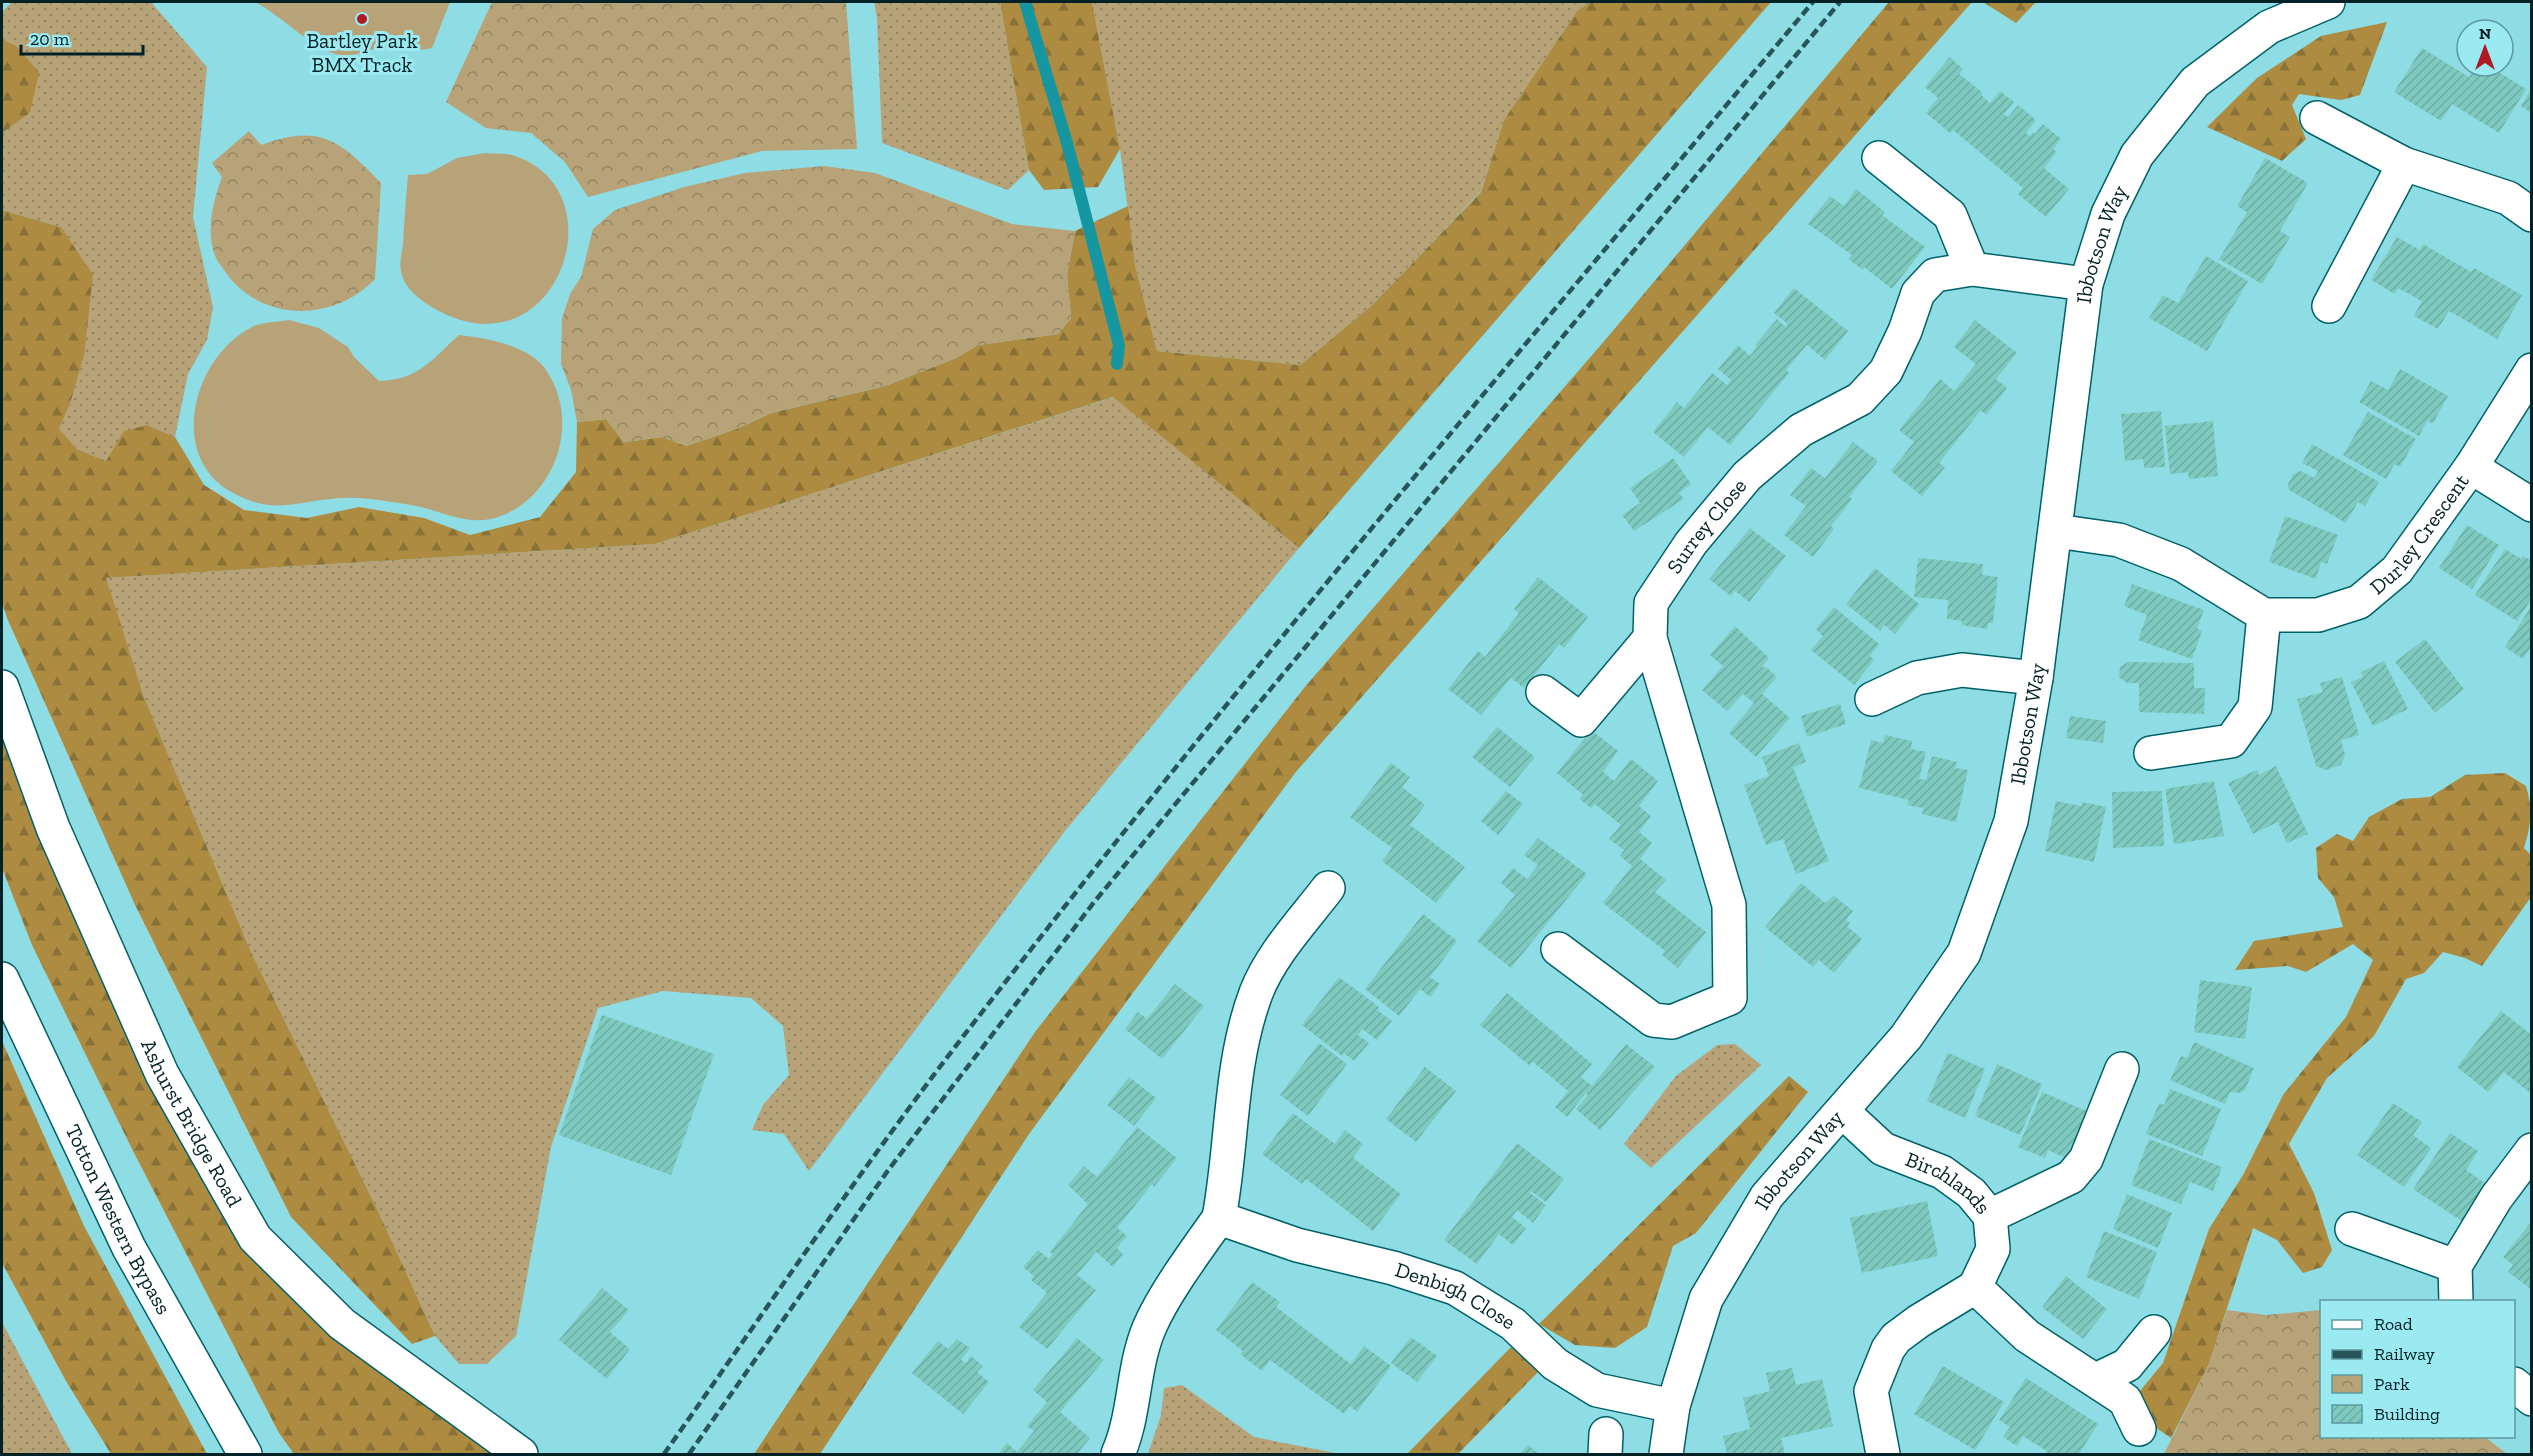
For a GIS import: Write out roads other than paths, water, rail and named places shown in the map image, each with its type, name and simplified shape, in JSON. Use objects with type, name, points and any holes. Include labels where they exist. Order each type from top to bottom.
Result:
[{"type":"street","name":"Ibbotson Way","points":[[1666,1455],[1673,1406],[1706,1299],[1767,1196],[1906,1037],[1964,953],[2011,821],[2036,678],[2086,284],[2108,214],[2137,155],[2195,82],[2270,27],[2328,2]]},
{"type":"street","points":[[2317,118],[2404,164],[2508,198],[2532,215]]},
{"type":"street","points":[[1879,158],[1950,214],[1972,269]]},
{"type":"street","points":[[2329,306],[2404,164]]},
{"type":"street","name":"Surrey Close","points":[[1558,950],[1653,1020],[1672,1022],[1742,999],[1729,905],[1650,638],[1651,603],[1691,543],[1748,476],[1802,430],[1860,399],[1886,371],[1905,331],[1918,293],[1935,275],[1972,269],[2086,284]]},
{"type":"street","name":"Durley Crescent","points":[[2264,615],[2318,615],[2360,602],[2397,570],[2471,467],[2532,370]]},
{"type":"street","points":[[2471,467],[2532,505]]},
{"type":"street","points":[[2056,531],[2120,540],[2181,564],[2264,615],[2255,707],[2231,741],[2151,753]]},
{"type":"street","points":[[1543,693],[1581,720],[1650,638]]},
{"type":"street","points":[[1872,699],[1917,678],[1962,670],[2036,678]]},
{"type":"street","name":"Ashurst Bridge Road","points":[[2,687],[53,828],[162,1074],[255,1238],[342,1324],[521,1455]]},
{"type":"street","points":[[1118,1455],[1125,1438],[1135,1398],[1137,1372],[1150,1326],[1218,1218],[1230,1146],[1241,1047],[1257,992],[1278,952],[1328,888]]},
{"type":"street","name":"Totton Western Bypass","points":[[2,978],[129,1248],[245,1455]]},
{"type":"street","points":[[1990,1216],[2072,1177],[2086,1159],[2122,1069]]},
{"type":"street","name":"Birchlands","points":[[1842,1112],[1883,1149],[1942,1172],[1971,1194],[1990,1216],[1993,1249],[1976,1287]]},
{"type":"street","points":[[2456,1300],[2455,1266],[2496,1198],[2532,1150]]},
{"type":"street","name":"Denbigh Close","points":[[1218,1218],[1297,1245],[1416,1274],[1455,1288],[1513,1324],[1555,1364],[1597,1390],[1673,1406]]},
{"type":"street","points":[[2352,1229],[2455,1266]]},
{"type":"street","points":[[1883,1455],[1871,1391],[1888,1349],[1896,1338],[1919,1321],[1976,1287],[2027,1336],[2059,1358],[2098,1379],[2126,1400],[2139,1429]]},
{"type":"street","points":[[2098,1379],[2127,1365],[2154,1332]]},
{"type":"street","points":[[2515,1385],[2532,1399]]},
{"type":"waterway","points":[[1025,2],[1067,143],[1119,345],[1117,364]]},
{"type":"railway","points":[[664,1454],[898,1124],[1080,887],[1391,505],[1813,2]]},
{"type":"railway","points":[[689,1454],[889,1169],[1095,901],[1840,2]]},
{"type":"place","name":"Bartley Park BMX Track","points":[[362,19]]}]
